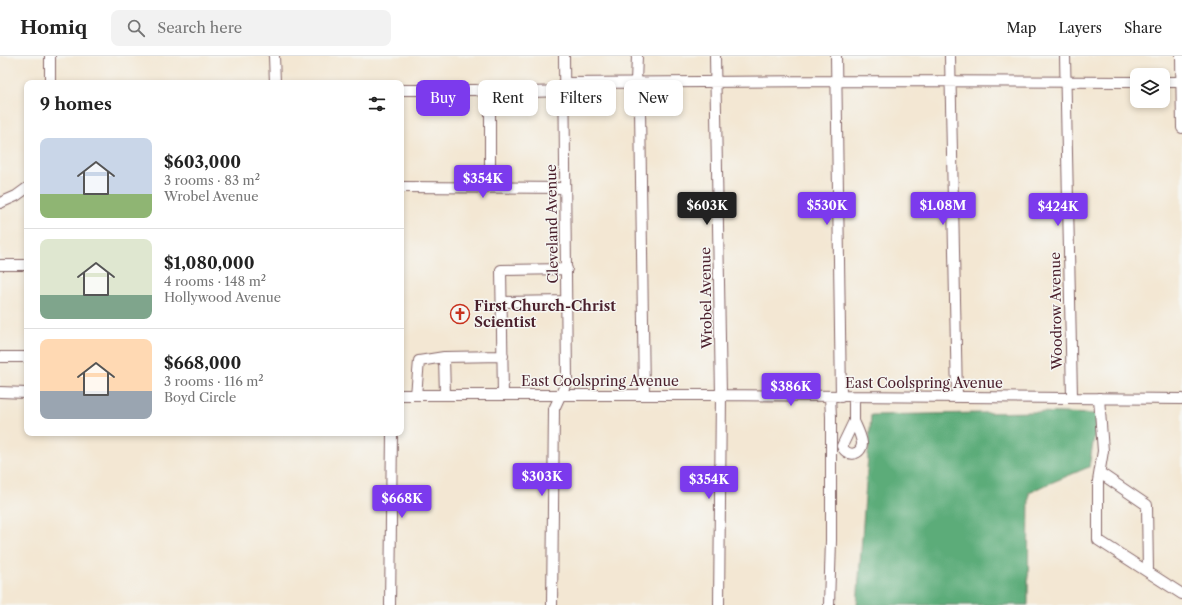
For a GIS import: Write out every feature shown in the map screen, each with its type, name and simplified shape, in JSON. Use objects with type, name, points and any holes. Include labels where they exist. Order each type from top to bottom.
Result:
[{"type":"street","points":[[50,56],[50,80]]},
{"type":"street","points":[[274,56],[275,80]]},
{"type":"street","name":"Cleveland Avenue","points":[[564,56],[564,80]]},
{"type":"street","points":[[636,80],[637,56]]},
{"type":"street","name":"Wrobel Avenue","points":[[715,56],[721,395],[720,605]]},
{"type":"street","points":[[836,56],[841,397]]},
{"type":"street","points":[[950,56],[957,397]]},
{"type":"street","name":"Woodrow Avenue","points":[[1065,56],[1072,397]]},
{"type":"street","points":[[1181,56],[1182,128]]},
{"type":"street","points":[[683,82],[1130,82]]},
{"type":"street","points":[[1170,82],[1182,82]]},
{"type":"street","points":[[404,90],[478,90]]},
{"type":"street","points":[[490,116],[490,188]]},
{"type":"street","name":"Cleveland Avenue","points":[[552,605],[554,409],[567,381],[564,116]]},
{"type":"street","points":[[640,116],[644,395]]},
{"type":"street","points":[[404,187],[565,188]]},
{"type":"street","points":[[0,203],[16,196],[24,190]]},
{"type":"street","points":[[0,266],[24,265]]},
{"type":"street","points":[[503,395],[501,270],[567,269]]},
{"type":"street","points":[[502,302],[567,301]]},
{"type":"street","points":[[416,395],[419,361],[444,357],[503,356]]},
{"type":"street","points":[[0,357],[24,357]]},
{"type":"street","points":[[444,357],[445,395]]},
{"type":"street","points":[[0,392],[24,393]]},
{"type":"street","name":"East Coolspring Avenue","points":[[404,395],[721,395],[1182,399]]},
{"type":"street","points":[[829,605],[831,540],[830,396]]},
{"type":"street","points":[[854,397],[854,421]]},
{"type":"street","points":[[1099,398],[1103,450],[1100,473],[1098,540],[1182,594]]},
{"type":"street","points":[[390,605],[392,436]]},
{"type":"street","points":[[1100,473],[1147,505],[1148,572]]},
{"type":"green space","points":[[1034,412],[1098,414],[1089,467],[1029,492],[1028,605],[857,605],[871,415]]},
{"type":"place","name":"First Church-Christ Scientist","points":[[460,314]]}]
